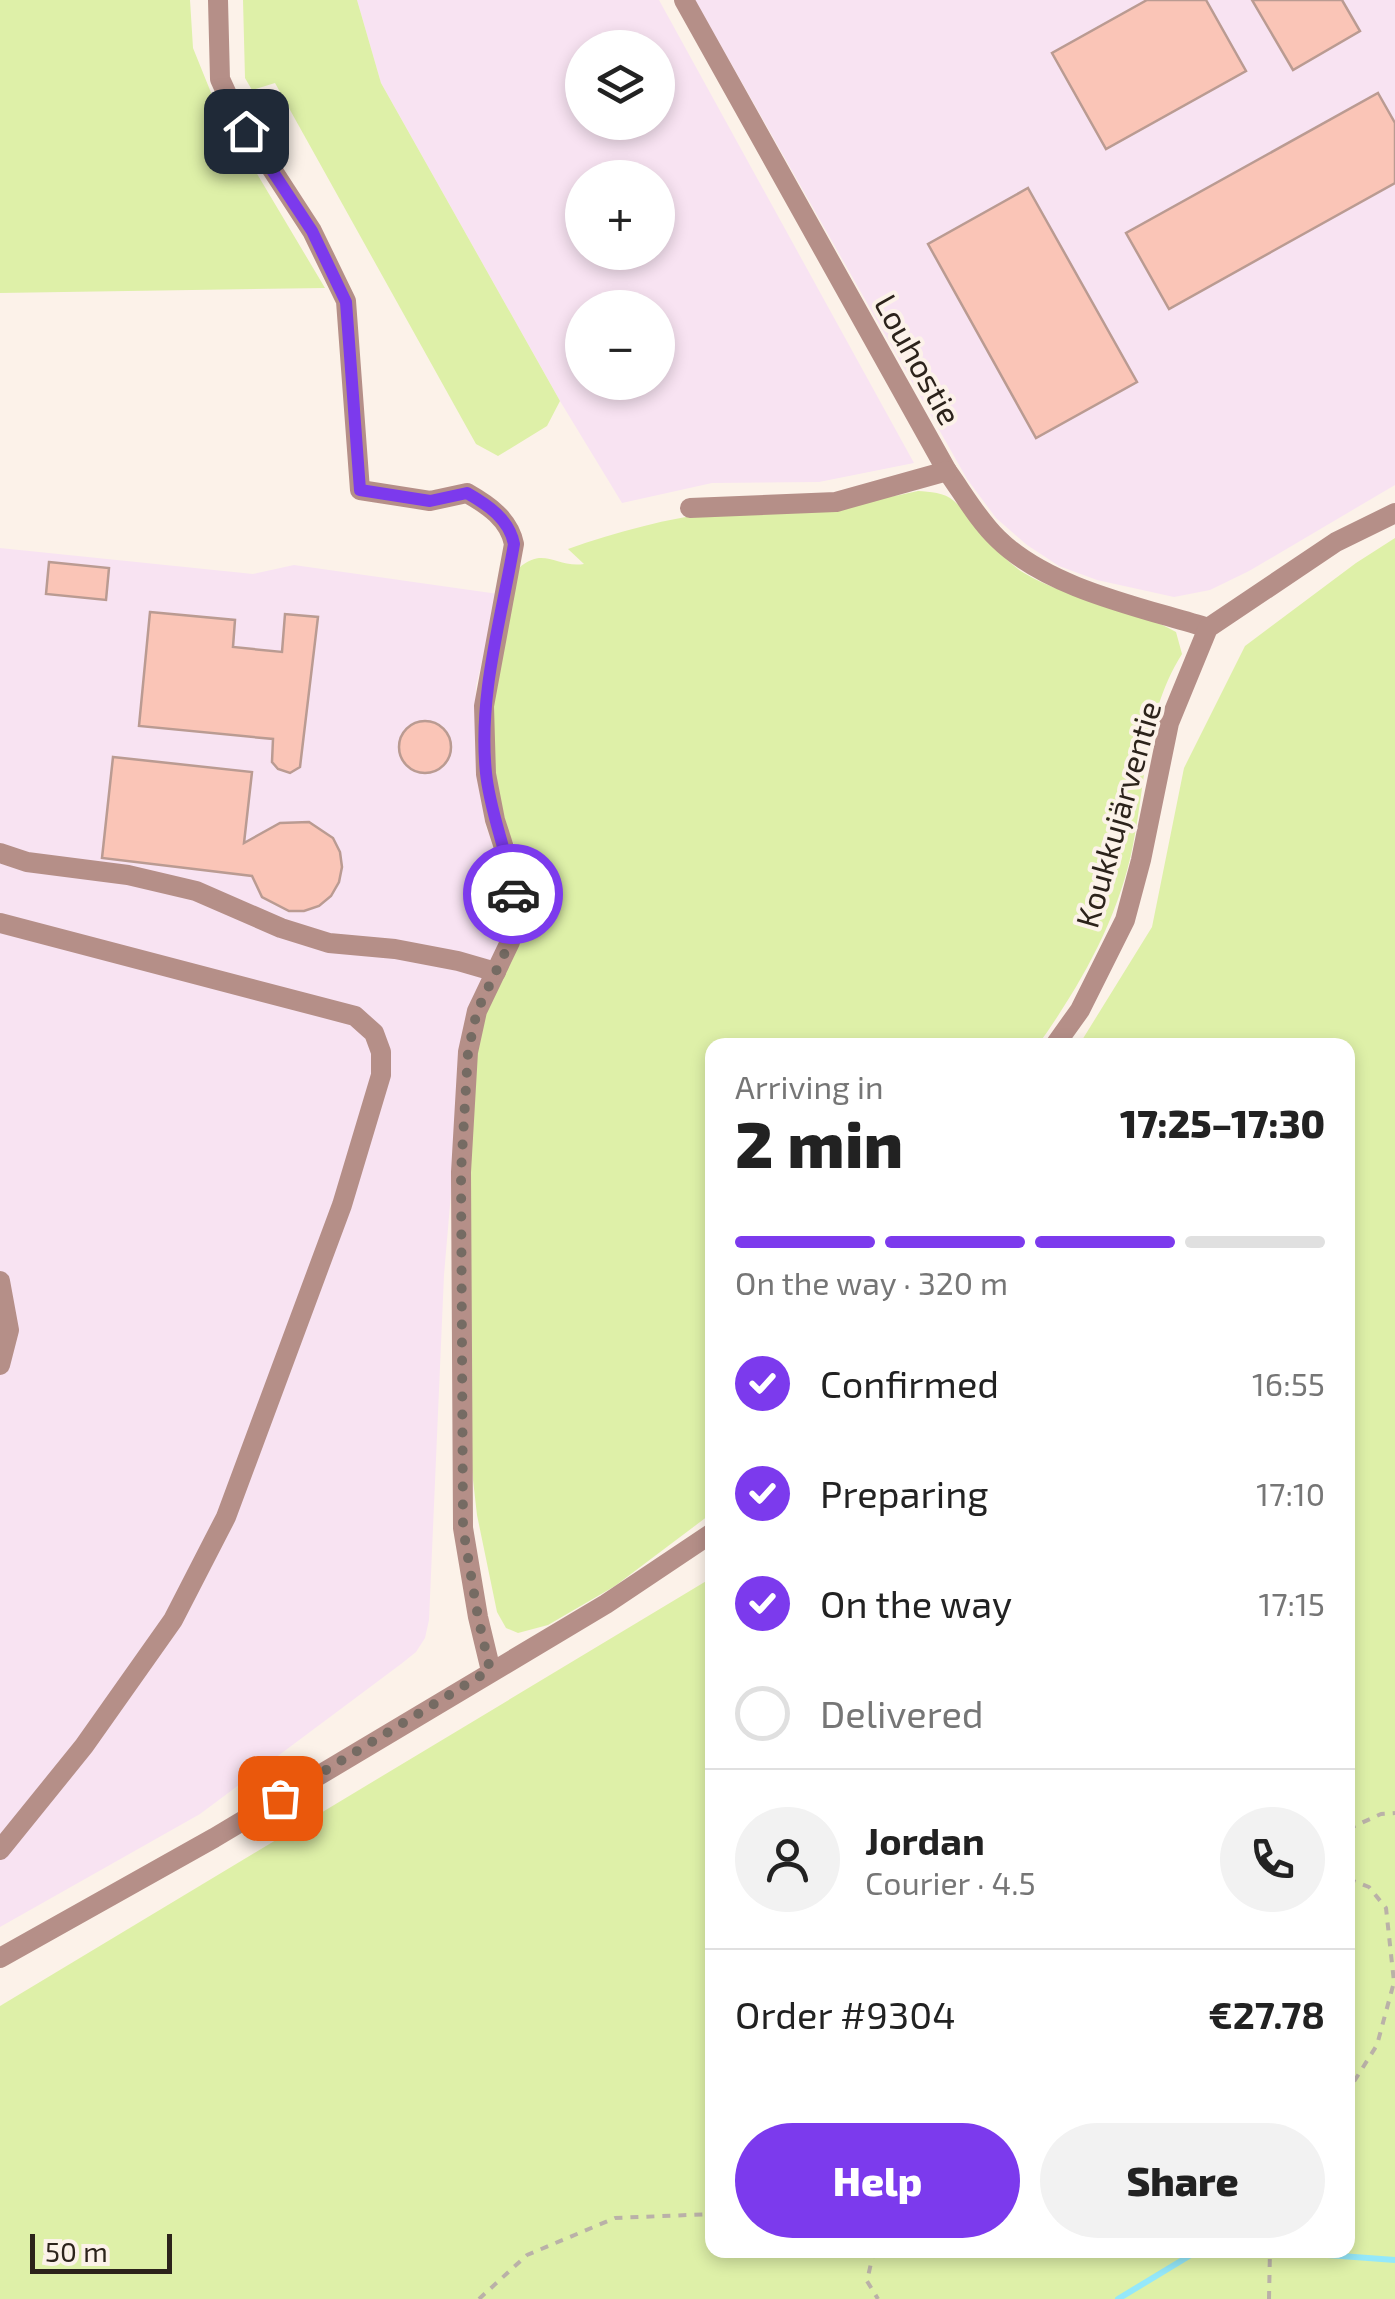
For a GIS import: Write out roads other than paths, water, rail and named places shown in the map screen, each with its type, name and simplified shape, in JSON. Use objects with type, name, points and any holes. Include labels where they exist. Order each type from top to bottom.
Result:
[{"type":"street","points":[[218,0],[220,80],[243,126],[312,231],[346,302],[360,490],[430,501],[467,493],[490,506],[511,531],[514,544],[484,706],[486,774],[508,860],[514,905],[510,942],[477,1011],[468,1052],[461,1172],[463,1528],[490,1670]]},
{"type":"street","name":"Louhostie","points":[[684,0],[947,472],[996,538],[1027,564],[1068,583],[1208,628]]},
{"type":"street","points":[[690,508],[836,502],[947,472]]},
{"type":"street","points":[[1208,628],[1336,542],[1395,512]]},
{"type":"street","points":[[514,544],[537,544]]},
{"type":"street","name":"Koukkujärventie","points":[[1060,1038],[1080,1010],[1125,920],[1168,724],[1208,628]]},
{"type":"street","points":[[0,852],[27,862],[128,876],[196,891],[281,928],[329,943],[394,949],[496,972]]},
{"type":"street","points":[[0,923],[337,1010],[364,1022],[381,1052],[381,1075],[342,1205],[226,1518],[173,1620],[84,1746],[0,1850]]},
{"type":"street","points":[[0,1282],[9,1330],[0,1365]]},
{"type":"street","points":[[0,1958],[214,1838],[606,1604],[705,1538]]},
{"type":"waterway","points":[[1355,2257],[1395,2260]]},
{"type":"waterway","points":[[1118,2299],[1186,2258]]}]
